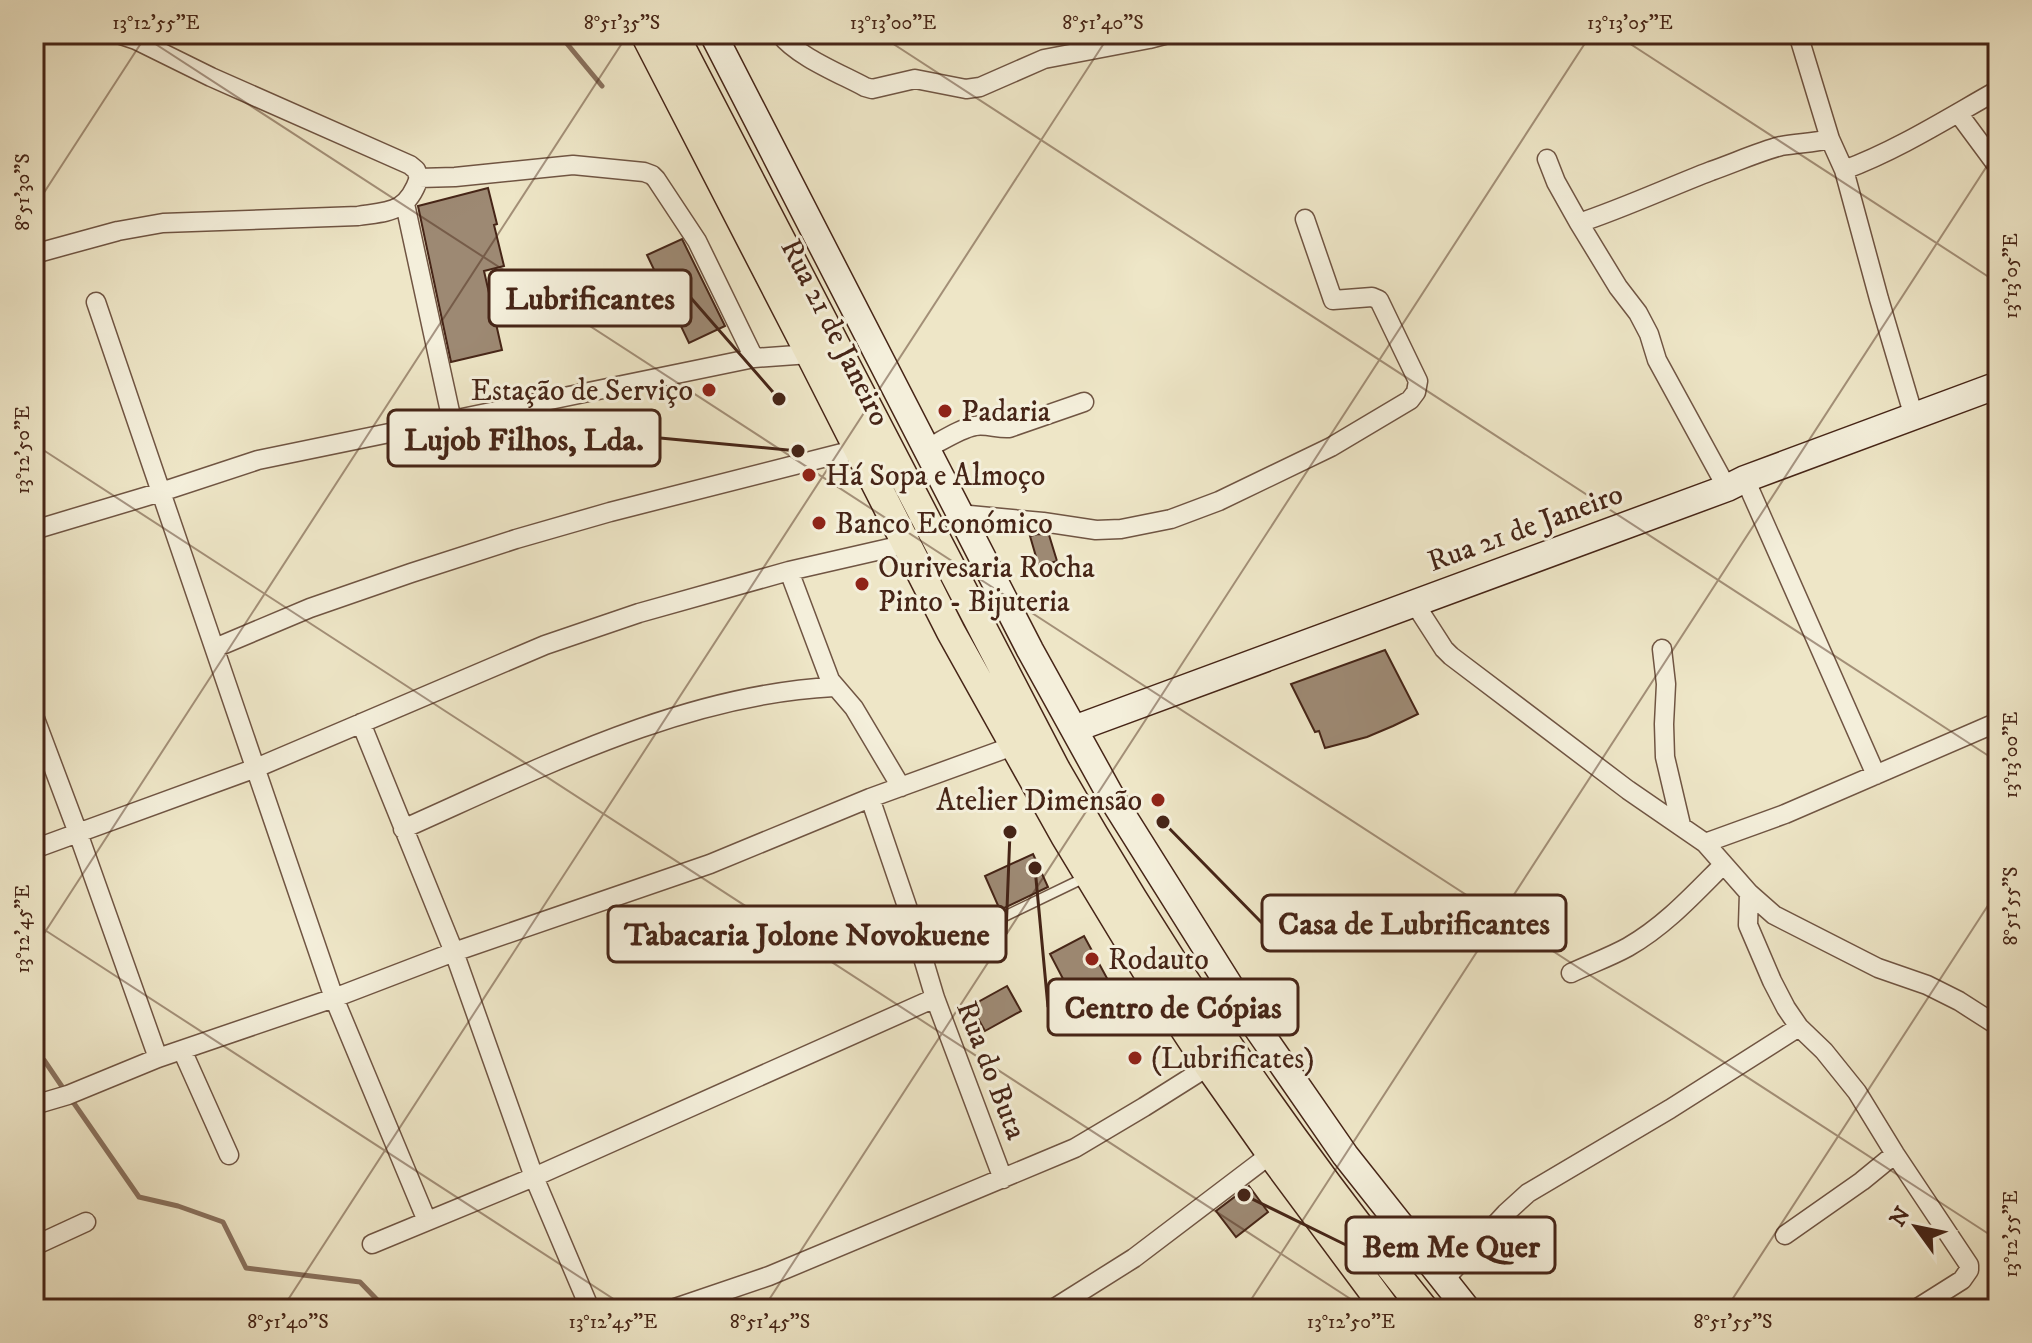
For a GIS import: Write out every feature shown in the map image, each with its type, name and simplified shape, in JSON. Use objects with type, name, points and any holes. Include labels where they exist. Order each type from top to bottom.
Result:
[{"type":"main road","name":"Rua 21 de Janeiro","points":[[645,34],[951,632],[1088,876],[1209,1066],[1385,1309]]},
{"type":"main road","points":[[674,34],[1084,820],[1203,1010],[1289,1134],[1360,1230],[1424,1309]]},
{"type":"street","points":[[34,254],[118,231],[163,223],[358,216],[387,212],[405,204],[414,192],[419,178],[410,165],[118,34]]},
{"type":"street","name":"Rua 21 de Janeiro","points":[[713,34],[1030,650],[1113,800],[1248,1015],[1345,1155],[1467,1309]]},
{"type":"street","points":[[780,34],[791,46],[865,87],[872,89],[915,79],[966,89],[980,87],[1044,59],[1168,34]]},
{"type":"street","points":[[1798,34],[1830,139],[1844,170],[1914,417]]},
{"type":"street","points":[[1844,170],[1872,159],[1998,90]]},
{"type":"street","points":[[1958,113],[1998,167]]},
{"type":"street","points":[[1579,223],[1740,159],[1781,146],[1830,139]]},
{"type":"street","points":[[1547,159],[1579,223],[1618,287],[1638,313],[1657,360],[1736,483],[1876,775]]},
{"type":"street","points":[[419,178],[573,165],[652,175],[697,241],[754,358]]},
{"type":"street","points":[[405,204],[452,421]]},
{"type":"street","points":[[959,514],[1096,530],[1121,529],[1171,519],[1219,501],[1331,447],[1410,400],[1416,392],[1418,381],[1379,300],[1372,297],[1333,300],[1305,219]]},
{"type":"street","points":[[96,302],[334,998],[427,1221]]},
{"type":"street","points":[[34,530],[258,460],[754,358],[810,354]]},
{"type":"street","name":"Rua 21 de Janeiro","points":[[1074,729],[1998,385]]},
{"type":"street","points":[[926,449],[970,427],[1009,428],[1084,402]]},
{"type":"street","points":[[215,648],[310,608],[516,539],[858,449]]},
{"type":"street","points":[[34,849],[256,768],[545,645],[639,613],[789,571],[907,544]]},
{"type":"street","points":[[789,571],[828,676],[854,708],[901,787]]},
{"type":"street","points":[[1415,604],[1444,649],[1460,664],[1628,790],[1705,843],[1749,893],[1774,915],[1878,968],[1927,985],[1998,1026]]},
{"type":"street","points":[[1662,649],[1666,684],[1665,757],[1681,825]]},
{"type":"street","points":[[403,829],[577,753],[658,722],[763,695],[834,687]]},
{"type":"street","points":[[34,716],[158,1058]]},
{"type":"street","points":[[1705,843],[1785,814],[1998,722]]},
{"type":"street","points":[[361,723],[454,952],[534,1177],[590,1309]]},
{"type":"street","points":[[34,1105],[454,952],[710,864],[870,798],[1013,746]]},
{"type":"street","name":"Rua do Buta","points":[[870,798],[935,998],[1003,1179]]},
{"type":"street","points":[[1571,973],[1642,938],[1668,918],[1723,865]]},
{"type":"street","points":[[1749,893],[1747,918],[1755,944],[1786,1008],[1857,1092],[1969,1265],[1962,1280],[1916,1309]]},
{"type":"street","points":[[372,1244],[534,1177],[935,998]]},
{"type":"street","points":[[1444,1280],[1528,1193],[1670,1109],[1799,1027]]},
{"type":"street","points":[[182,1050],[229,1155]]},
{"type":"street","points":[[672,1309],[769,1276],[1075,1148],[1209,1066]]},
{"type":"street","points":[[1053,1309],[1134,1258],[1271,1154]]},
{"type":"street","points":[[1785,1235],[1895,1154]]},
{"type":"street","points":[[34,1246],[86,1222]]},
{"type":"lane","points":[[997,920],[1088,876]]},
{"type":"building","points":[[488,188],[504,266],[484,271],[502,350],[451,362],[418,206]]},
{"type":"building","points":[[682,239],[725,326],[689,343],[647,255]]},
{"type":"building","points":[[1049,535],[1057,561],[1039,567],[1030,536]]},
{"type":"building","points":[[1385,650],[1418,714],[1367,737],[1325,748],[1319,731],[1315,732],[1291,684]]},
{"type":"building","points":[[1033,854],[1048,887],[1000,910],[985,876]]},
{"type":"building","points":[[1084,936],[1108,980],[1073,998],[1050,954]]},
{"type":"building","points":[[1007,986],[1021,1011],[985,1031],[971,1006]]},
{"type":"building","points":[[1249,1186],[1268,1212],[1236,1237],[1216,1211]]},
{"type":"waterway","points":[[559,34],[602,86]]},
{"type":"waterway","points":[[34,1051],[65,1091]]},
{"type":"waterway","points":[[71,1099],[139,1197],[178,1206],[223,1222],[246,1268],[360,1282],[386,1309]]},
{"type":"place","name":"Estação de Serviço","points":[[709,390]]},
{"type":"place","name":"Lubrificantes","points":[[779,399]]},
{"type":"place","name":"Padaria","points":[[945,411]]},
{"type":"place","name":"Lujob Filhos, Lda.","points":[[798,451]]},
{"type":"place","name":"Há Sopa e Almoço","points":[[809,475]]},
{"type":"place","name":"Banco Económico","points":[[819,523]]},
{"type":"place","name":"Ourivesaria Rocha Pinto - Bijuteria","points":[[862,584]]},
{"type":"place","name":"Atelier Dimensão","points":[[1158,800]]},
{"type":"place","name":"Casa de Lubrificantes","points":[[1163,822]]},
{"type":"place","name":"Tabacaria Jolone Novokuene","points":[[1010,832]]},
{"type":"place","name":"Centro de Cópias","points":[[1035,868]]},
{"type":"place","name":"Rodauto","points":[[1092,959]]},
{"type":"place","name":"(Lubrificates)","points":[[1135,1058]]},
{"type":"place","name":"Bem Me Quer","points":[[1244,1195]]}]
